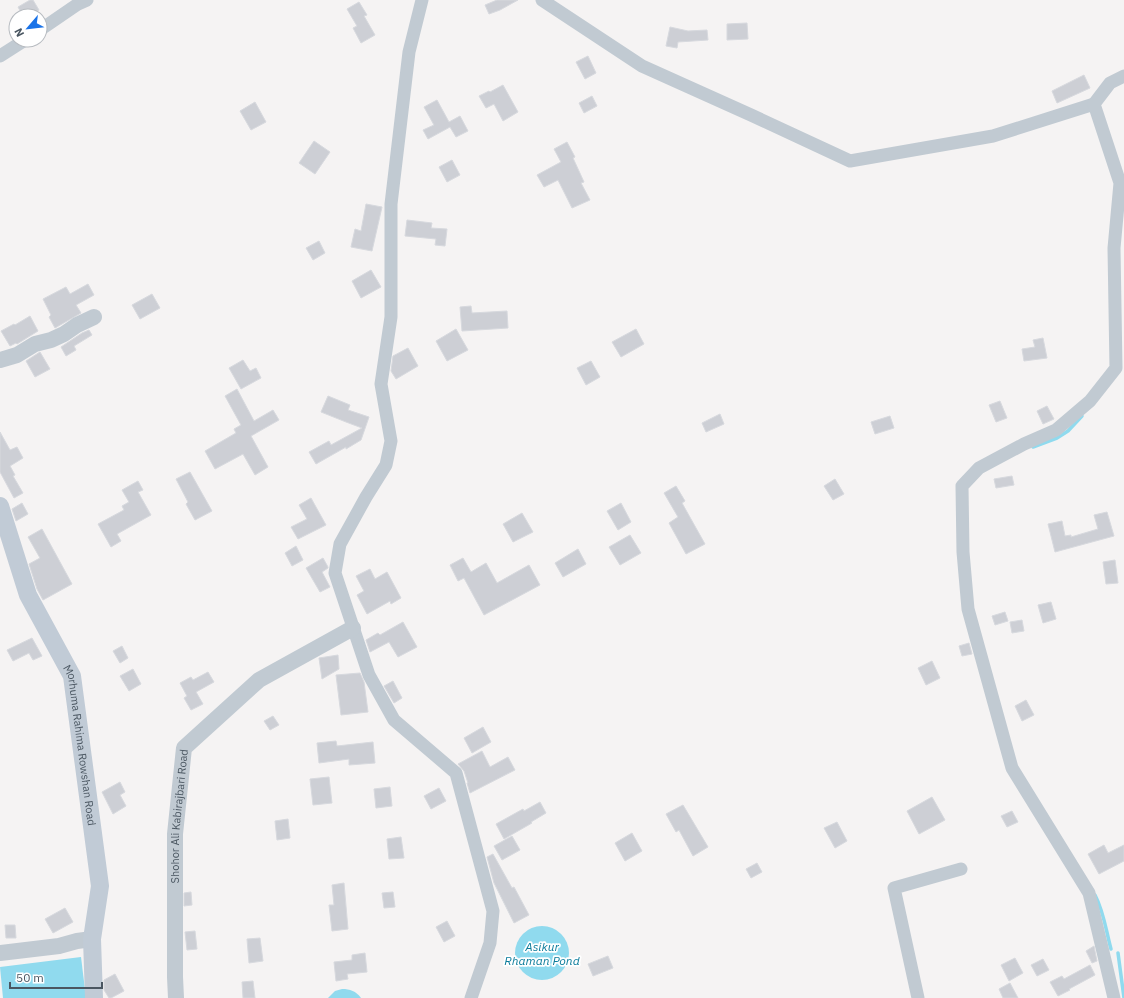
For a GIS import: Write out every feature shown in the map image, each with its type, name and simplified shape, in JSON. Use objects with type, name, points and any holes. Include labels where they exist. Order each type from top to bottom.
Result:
[{"type":"main road","name":"Morhuma Rahima Rowshan Road","points":[[0,506],[28,595],[72,676],[100,886],[92,939],[94,998]]},
{"type":"street","points":[[48,25],[78,4],[87,0]]},
{"type":"street","points":[[422,0],[409,52],[391,204],[390,317],[381,384],[390,441],[386,465],[340,544],[335,573],[369,675],[394,720],[456,773],[493,911],[490,943],[471,998]]},
{"type":"street","points":[[542,0],[642,66],[751,114],[850,161],[993,136],[1094,104],[1110,83],[1124,76]]},
{"type":"street","points":[[0,56],[12,48]]},
{"type":"street","points":[[1094,104],[1120,183],[1114,248],[1116,368],[1090,401],[1056,430],[1024,444],[979,468],[962,486],[963,552],[968,609],[1012,768],[1089,893],[1114,998]]},
{"type":"street","points":[[0,360],[16,356],[35,344],[51,340],[94,317]]},
{"type":"street","name":"Shohor Ali Kabirajbari Road","points":[[176,998],[175,834],[184,748],[259,680],[353,628]]},
{"type":"street","points":[[918,998],[894,888],[961,869]]},
{"type":"street","points":[[0,953],[59,946],[92,939]]},
{"type":"water","name":"Asikur Rhaman Pond","points":[[542,926],[552,928],[561,934],[567,943],[569,953],[567,963],[561,972],[552,978],[542,980],[532,978],[523,972],[517,963],[515,953],[517,943],[523,934],[532,928]]},
{"type":"water","points":[[81,957],[86,998],[3,998],[0,967]]},
{"type":"water","points":[[342,989],[353,991],[361,998],[328,998],[335,991]]},
{"type":"building","points":[[30,0],[33,0],[38,8],[19,8]]},
{"type":"building","points":[[497,0],[518,0],[489,14],[485,5]]},
{"type":"building","points":[[359,2],[367,15],[364,16],[375,35],[361,43],[353,28],[357,26],[347,9]]},
{"type":"building","points":[[747,23],[748,39],[727,40],[727,24]]},
{"type":"building","points":[[670,27],[688,31],[707,30],[708,40],[678,42],[677,48],[666,46]]},
{"type":"building","points":[[588,56],[596,73],[585,79],[576,62]]},
{"type":"building","points":[[1084,75],[1090,88],[1057,103],[1052,91]]},
{"type":"building","points":[[503,85],[518,112],[503,121],[494,104],[486,108],[479,96]]},
{"type":"building","points":[[592,96],[597,106],[584,113],[579,103]]},
{"type":"building","points":[[437,100],[449,122],[460,116],[468,131],[456,137],[450,127],[428,139],[423,130],[434,125],[424,107]]},
{"type":"building","points":[[255,102],[266,122],[251,130],[240,111]]},
{"type":"building","points":[[314,141],[330,152],[315,174],[299,163]]},
{"type":"building","points":[[567,142],[575,157],[573,158],[584,182],[581,183],[590,200],[572,208],[558,180],[544,187],[537,175],[561,162],[554,149]]},
{"type":"building","points":[[452,160],[460,175],[447,182],[439,167]]},
{"type":"building","points":[[366,204],[382,207],[372,251],[351,247],[355,229],[361,231]]},
{"type":"building","points":[[407,220],[432,223],[431,228],[447,229],[445,246],[435,245],[436,239],[405,236]]},
{"type":"building","points":[[319,241],[325,253],[313,260],[306,248]]},
{"type":"building","points":[[371,270],[381,287],[361,298],[352,281]]},
{"type":"building","points":[[88,284],[94,295],[76,305],[81,313],[55,328],[49,317],[51,315],[43,299],[66,287],[70,294]]},
{"type":"building","points":[[152,294],[160,308],[140,319],[132,305]]},
{"type":"building","points":[[471,306],[472,313],[507,311],[508,328],[462,331],[460,307]]},
{"type":"building","points":[[30,316],[38,331],[17,344],[16,343],[10,346],[1,331]]},
{"type":"building","points":[[456,329],[468,350],[447,361],[436,341]]},
{"type":"building","points":[[636,329],[644,344],[621,357],[612,342]]},
{"type":"building","points":[[89,330],[92,335],[74,346],[76,350],[66,356],[61,347]]},
{"type":"building","points":[[1043,338],[1047,358],[1024,361],[1022,349],[1035,347],[1033,340]]},
{"type":"building","points":[[408,348],[418,366],[396,379],[391,371],[393,356]]},
{"type":"building","points":[[40,352],[50,369],[35,377],[26,361]]},
{"type":"building","points":[[243,360],[250,371],[256,368],[261,378],[241,389],[229,368]]},
{"type":"building","points":[[591,361],[600,377],[586,385],[577,368]]},
{"type":"building","points":[[237,389],[254,421],[273,410],[279,420],[251,436],[268,467],[255,475],[243,454],[215,469],[205,451],[236,433],[234,429],[241,425],[225,396]]},
{"type":"building","points":[[328,396],[350,405],[348,410],[369,417],[361,440],[316,464],[309,452],[329,441],[331,445],[362,428],[321,412]]},
{"type":"building","points":[[1000,401],[1007,418],[996,422],[989,405]]},
{"type":"building","points":[[1047,406],[1054,419],[1043,424],[1037,411]]},
{"type":"building","points":[[720,414],[724,424],[706,432],[702,423]]},
{"type":"building","points":[[890,416],[894,428],[875,434],[871,422]]},
{"type":"building","points":[[0,432],[10,450],[17,447],[23,458],[10,466],[15,475],[13,476],[23,493],[14,498],[0,472]]},
{"type":"building","points":[[190,472],[212,511],[195,520],[186,504],[188,502],[176,479]]},
{"type":"building","points":[[1012,476],[1014,485],[996,488],[994,479]]},
{"type":"building","points":[[835,479],[844,494],[833,500],[824,486]]},
{"type":"building","points":[[138,481],[143,490],[138,492],[151,515],[117,534],[121,541],[111,547],[98,524],[124,510],[122,506],[129,502],[122,490]]},
{"type":"building","points":[[676,486],[685,501],[682,503],[705,544],[686,554],[669,523],[678,517],[664,493]]},
{"type":"building","points":[[311,498],[326,525],[298,539],[291,527],[307,519],[299,505]]},
{"type":"building","points":[[22,503],[28,514],[16,521],[12,509]]},
{"type":"building","points":[[621,503],[631,522],[618,530],[607,511]]},
{"type":"building","points":[[1107,512],[1114,536],[1055,552],[1048,524],[1062,521],[1065,536],[1071,535],[1071,537],[1098,529],[1094,515]]},
{"type":"building","points":[[522,513],[533,532],[513,542],[503,524]]},
{"type":"building","points":[[42,529],[72,584],[43,600],[37,589],[29,564],[40,558],[28,537]]},
{"type":"building","points":[[630,535],[641,553],[620,565],[609,547]]},
{"type":"building","points":[[296,546],[303,560],[292,566],[285,553]]},
{"type":"building","points":[[578,549],[586,564],[563,577],[555,563]]},
{"type":"building","points":[[323,558],[328,568],[322,572],[330,587],[320,592],[306,568]]},
{"type":"building","points":[[463,558],[471,572],[486,563],[497,583],[529,565],[540,585],[484,615],[464,578],[458,581],[450,565]]},
{"type":"building","points":[[1115,560],[1118,583],[1106,584],[1103,562]]},
{"type":"building","points":[[370,569],[375,579],[387,572],[401,598],[391,604],[390,601],[367,614],[357,595],[364,591],[356,576]]},
{"type":"building","points":[[1051,602],[1056,619],[1043,623],[1038,605]]},
{"type":"building","points":[[1005,612],[1008,621],[995,625],[992,616]]},
{"type":"building","points":[[1022,620],[1024,631],[1012,633],[1010,622]]},
{"type":"building","points":[[403,622],[417,647],[398,657],[389,642],[370,652],[366,640],[378,633],[380,635]]},
{"type":"building","points":[[32,638],[42,656],[33,660],[29,653],[13,661],[7,650]]},
{"type":"building","points":[[969,643],[972,654],[962,656],[959,646]]},
{"type":"building","points":[[122,646],[128,658],[120,663],[113,651]]},
{"type":"building","points":[[338,655],[339,669],[322,679],[319,658]]},
{"type":"building","points":[[932,661],[940,678],[926,685],[918,668]]},
{"type":"building","points":[[133,669],[141,684],[129,691],[120,676]]},
{"type":"building","points":[[208,672],[214,682],[196,692],[203,704],[191,710],[184,698],[187,696],[180,683],[191,677],[193,680]]},
{"type":"building","points":[[360,673],[364,682],[368,712],[341,715],[336,675]]},
{"type":"building","points":[[393,681],[402,698],[394,703],[384,686]]},
{"type":"building","points":[[1026,700],[1034,715],[1022,721],[1015,706]]},
{"type":"building","points":[[273,716],[279,725],[270,730],[264,721]]},
{"type":"building","points":[[483,727],[491,742],[472,753],[464,738]]},
{"type":"building","points":[[336,741],[337,746],[373,742],[375,763],[349,765],[349,759],[319,763],[317,743]]},
{"type":"building","points":[[482,751],[490,767],[508,757],[515,770],[470,793],[464,771],[458,764]]},
{"type":"building","points":[[329,777],[332,803],[313,805],[310,779]]},
{"type":"building","points":[[120,782],[125,792],[120,795],[126,806],[113,814],[102,792]]},
{"type":"building","points":[[390,787],[392,806],[376,808],[374,789]]},
{"type":"building","points":[[439,788],[446,801],[431,809],[424,796]]},
{"type":"building","points":[[932,797],[945,820],[919,834],[907,811]]},
{"type":"building","points":[[540,802],[546,813],[504,839],[496,824],[523,809],[524,811]]},
{"type":"building","points":[[683,805],[708,847],[693,856],[679,830],[676,832],[666,814]]},
{"type":"building","points":[[1012,811],[1018,822],[1007,827],[1001,816]]},
{"type":"building","points":[[288,819],[290,838],[277,840],[275,821]]},
{"type":"building","points":[[837,822],[847,841],[835,848],[824,828]]},
{"type":"building","points":[[632,833],[642,851],[625,861],[615,843]]},
{"type":"building","points":[[512,836],[520,850],[502,860],[494,846]]},
{"type":"building","points":[[401,837],[404,858],[389,859],[387,839]]},
{"type":"building","points":[[1104,845],[1108,853],[1124,845],[1124,861],[1099,874],[1088,854]]},
{"type":"building","points":[[493,854],[512,888],[514,887],[529,915],[514,923],[494,883],[487,857]]},
{"type":"building","points":[[757,863],[762,872],[751,878],[746,869]]},
{"type":"building","points":[[344,883],[348,929],[332,931],[329,905],[334,905],[332,885]]},
{"type":"building","points":[[191,892],[192,905],[184,906],[184,893]]},
{"type":"building","points":[[393,892],[395,907],[384,908],[382,893]]},
{"type":"building","points":[[65,908],[73,922],[53,933],[45,919]]},
{"type":"building","points":[[447,921],[455,936],[444,942],[436,927]]},
{"type":"building","points":[[5,925],[15,925],[16,938],[6,938]]},
{"type":"building","points":[[195,931],[197,949],[187,950],[185,932]]},
{"type":"building","points":[[260,938],[263,961],[249,963],[247,939]]},
{"type":"building","points":[[1094,946],[1097,961],[1092,963],[1086,951]]},
{"type":"building","points":[[365,953],[367,972],[347,974],[348,979],[336,981],[334,962],[352,960],[352,955]]},
{"type":"building","points":[[608,956],[613,968],[593,976],[588,964]]},
{"type":"building","points":[[1015,958],[1023,973],[1009,981],[1001,965]]},
{"type":"building","points":[[1043,959],[1049,970],[1037,976],[1031,965]]},
{"type":"building","points":[[1090,965],[1095,975],[1058,996],[1050,982],[1062,976],[1064,979]]},
{"type":"building","points":[[115,974],[124,991],[109,998],[104,990],[104,980]]},
{"type":"building","points":[[253,981],[255,998],[243,998],[242,982]]},
{"type":"building","points":[[1010,983],[1018,998],[1003,998],[999,989]]},
{"type":"waterway","points":[[1033,447],[1057,438],[1068,431],[1082,416]]},
{"type":"waterway","points":[[1095,895],[1103,915],[1111,949]]},
{"type":"waterway","points":[[1118,953],[1124,998]]}]
